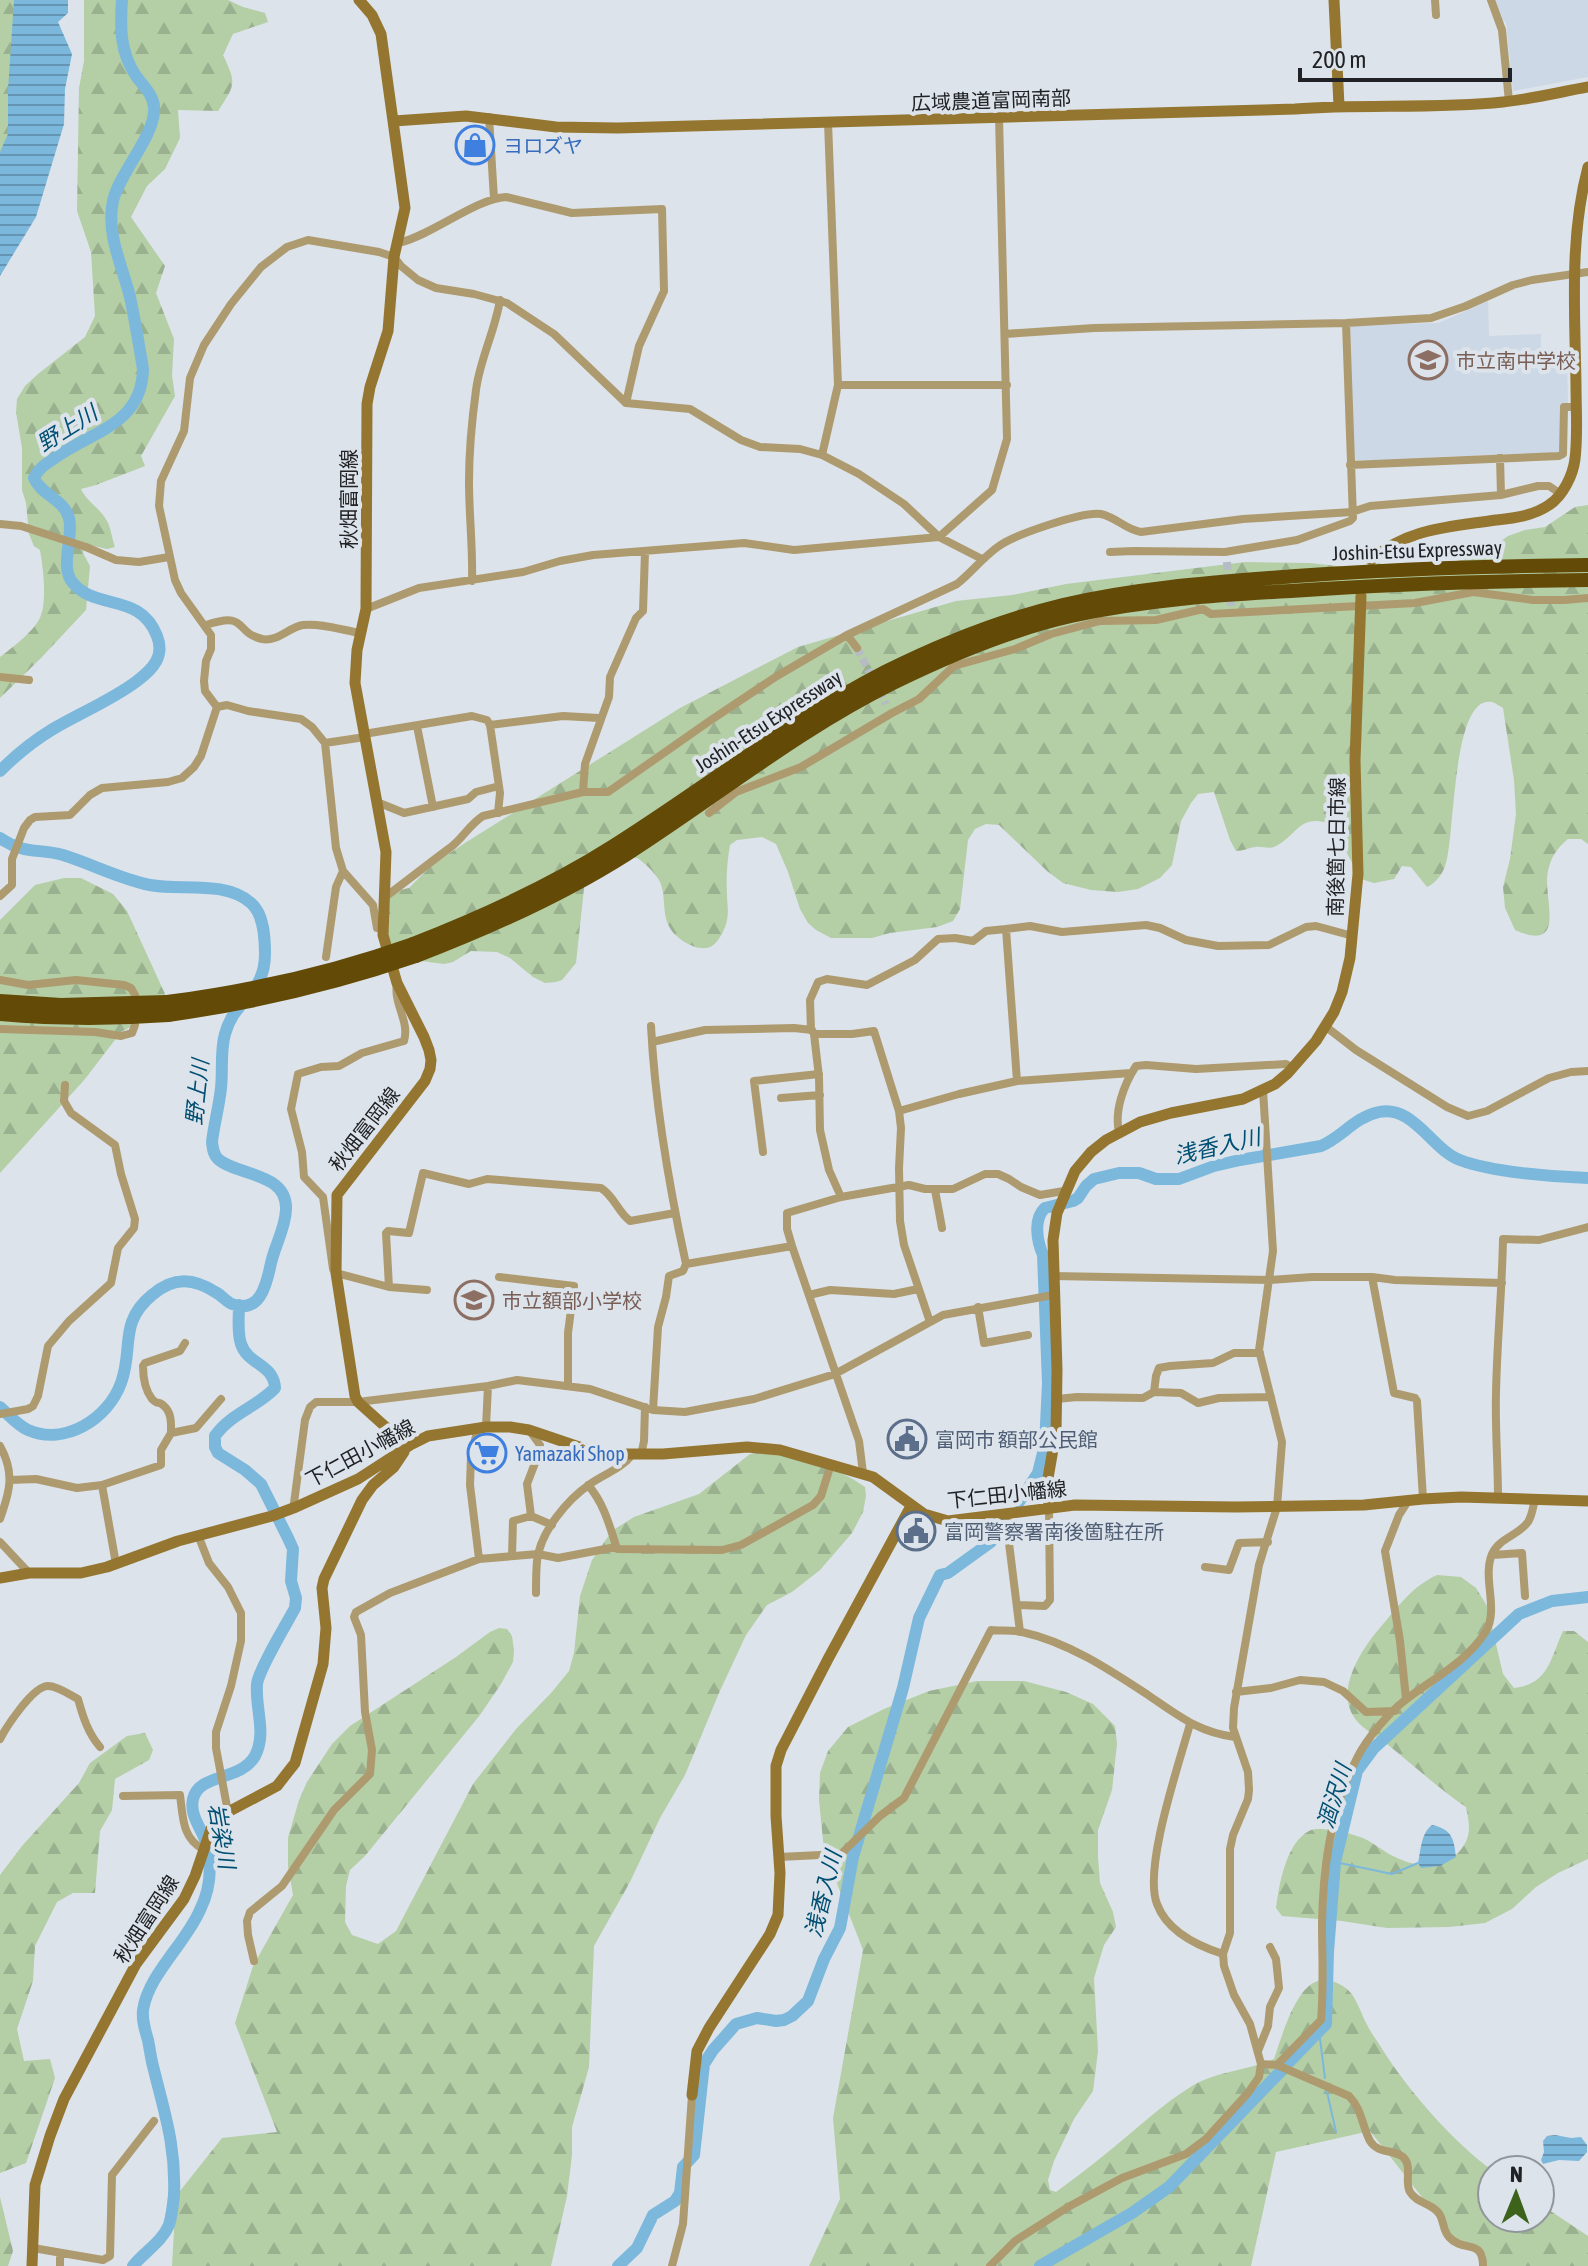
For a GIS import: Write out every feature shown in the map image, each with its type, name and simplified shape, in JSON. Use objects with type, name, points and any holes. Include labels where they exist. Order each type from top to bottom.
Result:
[{"type":"highway","name":"Joshin-Etsu Expressway","points":[[414,950],[574,870],[797,723],[853,690],[930,651],[1023,616],[1108,596],[1268,578],[1435,568],[1588,565]]},
{"type":"highway","name":"Joshin-Etsu Expressway","points":[[0,1014],[61,1018],[256,1001],[298,992],[501,921],[625,855],[751,768],[848,707],[936,663],[1028,628],[1109,609],[1215,596],[1440,582],[1588,580]]},
{"type":"highway","name":"Joshin-Etsu Expressway","points":[[0,1001],[167,1008]]},
{"type":"main road","name":"秋畑富岡線","points":[[358,1402],[352,1388],[336,1273],[337,1195],[425,1081],[431,1060],[424,1037],[397,983],[386,946],[383,928],[386,852],[354,669],[366,609],[367,404],[388,331],[394,257],[405,208],[381,34],[372,15],[359,0]]},
{"type":"main road","points":[[1334,0],[1339,106]]},
{"type":"main road","name":"広域農道富岡南部","points":[[394,121],[448,116],[489,117],[581,128],[1295,109],[1509,101],[1588,87]]},
{"type":"main road","points":[[1371,560],[1403,537],[1522,516],[1549,505],[1561,494],[1575,460],[1575,274],[1578,218],[1588,167]]},
{"type":"main road","name":"南後箇七日市線","points":[[1049,1509],[1048,1478],[1055,1441],[1057,1399],[1045,1296],[1053,1276],[1053,1240],[1058,1211],[1082,1162],[1099,1145],[1119,1132],[1161,1116],[1243,1099],[1275,1084],[1316,1041],[1342,992],[1353,936],[1358,865],[1355,760],[1361,601]]},
{"type":"main road","points":[[358,1402],[405,1448]]},
{"type":"main road","name":"下仁田小幡線","points":[[0,1578],[29,1573],[81,1573],[198,1535],[272,1516],[358,1479],[428,1436],[482,1428],[529,1430],[591,1452],[636,1455],[765,1447],[863,1473],[890,1487],[924,1514],[948,1521],[1075,1505],[1277,1507],[1498,1498],[1588,1501]]},
{"type":"main road","name":"秋畑富岡線","points":[[32,2266],[35,2185],[59,2110],[136,1964],[184,1899],[216,1820],[277,1786],[295,1763],[323,1664],[326,1628],[324,1579],[362,1500],[373,1485],[394,1467],[405,1448]]},
{"type":"main road","points":[[692,2095],[697,2051],[770,1934],[778,1915],[776,1766],[781,1750],[911,1506]]},
{"type":"street","points":[[372,0],[372,15]]},
{"type":"street","points":[[1435,0],[1436,15]]},
{"type":"street","points":[[1491,0],[1502,30],[1509,101]]},
{"type":"street","points":[[489,117],[494,199]]},
{"type":"street","points":[[366,609],[419,588],[523,572],[593,555],[744,543],[794,550],[939,537],[992,490],[1007,439],[999,117]]},
{"type":"street","points":[[822,455],[838,385],[828,122]]},
{"type":"street","points":[[399,243],[433,230],[494,199],[506,197],[572,213],[662,209],[664,291],[639,346],[626,403]]},
{"type":"street","points":[[217,707],[205,691],[204,681],[211,635],[175,580],[159,506],[161,481],[184,431],[190,378],[204,345],[261,267],[277,253],[308,240],[394,257],[418,280],[436,288],[500,300],[524,312],[554,334],[626,403],[690,409],[741,440],[760,447],[800,449],[822,455],[895,497],[939,537],[982,559]]},
{"type":"street","points":[[1005,334],[1094,328],[1418,320],[1444,316],[1513,285],[1588,272]]},
{"type":"street","points":[[472,581],[468,481],[476,391],[500,300]]},
{"type":"street","points":[[1110,552],[1226,557],[1297,540],[1350,521],[1353,518],[1346,323]]},
{"type":"street","points":[[838,385],[1007,385]]},
{"type":"street","points":[[1350,465],[1559,456],[1563,454],[1564,407],[1576,407]]},
{"type":"street","points":[[1500,458],[1501,495]]},
{"type":"street","points":[[385,897],[453,846],[476,820],[583,792],[608,792],[777,676],[847,635],[957,584],[972,573],[982,559],[1016,537],[1101,514],[1141,532],[1243,519],[1352,512],[1370,506],[1501,495],[1538,486],[1549,486],[1561,494]]},
{"type":"street","points":[[0,524],[28,528],[116,560],[139,562],[169,557]]},
{"type":"street","points":[[583,792],[585,764],[609,697],[610,677],[636,618],[643,611],[645,552]]},
{"type":"street","points":[[709,813],[736,792],[801,767],[919,699],[954,666],[1100,621],[1156,620],[1203,609],[1211,614],[1361,601],[1415,603],[1473,592],[1533,600],[1588,598]]},
{"type":"street","points":[[206,625],[229,619],[264,639],[273,639],[303,625],[360,633]]},
{"type":"street","points":[[847,635],[857,648]]},
{"type":"street","points":[[0,677],[29,680]]},
{"type":"street","points":[[886,704],[892,713]]},
{"type":"street","points":[[217,707],[227,705],[301,719],[325,743],[336,848],[343,871],[373,905],[377,928],[383,928]]},
{"type":"street","points":[[0,896],[13,882],[12,859],[24,828],[35,817],[70,815],[102,788],[182,778],[201,756],[217,707]]},
{"type":"street","points":[[325,743],[472,716],[487,720],[499,786],[498,813]]},
{"type":"street","points":[[490,725],[563,716],[599,718]]},
{"type":"street","points":[[417,726],[433,807]]},
{"type":"street","points":[[377,802],[404,813],[468,799],[476,792],[499,786]]},
{"type":"street","points":[[326,957],[336,887],[343,871]]},
{"type":"street","points":[[841,1197],[829,1170],[820,1130],[819,1074],[810,1000],[818,982],[827,979],[867,985],[915,960],[938,939],[973,941],[986,931],[1030,926],[1062,932],[1146,925],[1186,940],[1218,946],[1269,945],[1306,927],[1316,926],[1353,936]]},
{"type":"street","points":[[1006,929],[1017,1081]]},
{"type":"street","points":[[0,980],[28,985],[76,980],[124,985],[131,988],[135,995]]},
{"type":"street","points":[[397,983],[396,998],[405,1025],[404,1041],[362,1053],[339,1066],[321,1067],[298,1074],[291,1109],[302,1152],[304,1177],[323,1197],[336,1273],[389,1287],[427,1290]]},
{"type":"street","points":[[0,1029],[95,1032],[121,1036],[132,1033],[135,1025]]},
{"type":"street","points":[[536,1593],[538,1554],[562,1509],[588,1485],[636,1455],[644,1441],[658,1327],[669,1276],[683,1271],[686,1264],[653,1072],[651,1026]]},
{"type":"street","points":[[1325,1026],[1356,1050],[1434,1099],[1468,1116],[1487,1111],[1549,1078],[1588,1071]]},
{"type":"street","points":[[652,1042],[705,1030],[794,1028],[852,1034],[874,1031],[899,1111],[900,1221],[904,1245],[930,1322]]},
{"type":"street","points":[[1119,1132],[1116,1121],[1124,1090],[1136,1066],[1196,1069],[1286,1064],[1293,1068]]},
{"type":"street","points":[[899,1111],[1017,1081],[1131,1073]]},
{"type":"street","points":[[763,1152],[754,1081],[819,1074]]},
{"type":"street","points":[[0,1414],[33,1406],[38,1396],[48,1346],[69,1321],[111,1283],[118,1248],[134,1228],[135,1219],[115,1145],[71,1113],[64,1101],[65,1085]]},
{"type":"street","points":[[990,2266],[1015,2241],[1067,2208],[1122,2178],[1186,2154],[1206,2139],[1259,2077],[1261,2064],[1258,2051],[1250,2024],[1234,1995],[1223,1954],[1230,1933],[1230,1849],[1249,1790],[1248,1772],[1235,1737],[1234,1708],[1259,1565],[1277,1507],[1282,1442],[1260,1353],[1273,1251],[1263,1090]]},
{"type":"street","points":[[781,1098],[820,1095]]},
{"type":"street","points":[[389,1287],[386,1233],[409,1233],[423,1173],[469,1184],[487,1179],[601,1188],[607,1191],[630,1221],[675,1213]]},
{"type":"street","points":[[863,1473],[859,1441],[792,1246],[787,1213],[841,1197],[909,1185],[935,1190],[953,1189],[985,1174],[998,1174],[1040,1195],[1064,1194]]},
{"type":"street","points":[[935,1190],[942,1228]]},
{"type":"street","points":[[1498,1498],[1495,1437],[1503,1239],[1539,1240],[1588,1227]]},
{"type":"street","points":[[686,1264],[792,1246]]},
{"type":"street","points":[[1053,1276],[1270,1280],[1372,1277],[1502,1283]]},
{"type":"street","points":[[499,1277],[574,1286],[568,1333],[568,1385]]},
{"type":"street","points":[[1372,1277],[1394,1393],[1417,1401],[1423,1499]]},
{"type":"street","points":[[809,1295],[830,1290],[894,1294],[918,1289]]},
{"type":"street","points":[[292,1509],[306,1412],[316,1402],[358,1402],[517,1380],[590,1389],[649,1408],[685,1412],[754,1399],[835,1374],[943,1315],[1045,1296]]},
{"type":"street","points":[[978,1307],[984,1343],[1028,1335]]},
{"type":"street","points":[[10,1480],[36,1479],[77,1488],[102,1485],[161,1465],[161,1450],[171,1433],[171,1421],[168,1411],[153,1399],[146,1387],[143,1366],[180,1351],[185,1343]]},
{"type":"street","points":[[1154,1392],[1159,1368],[1213,1363],[1234,1353],[1260,1353]]},
{"type":"street","points":[[479,1559],[470,1485],[471,1456],[482,1428],[488,1386]]},
{"type":"street","points":[[1057,1399],[1143,1398],[1154,1392],[1181,1393],[1198,1403],[1219,1398],[1271,1397]]},
{"type":"street","points":[[171,1433],[196,1428],[221,1399]]},
{"type":"street","points":[[529,1430],[540,1445],[527,1484],[531,1516]]},
{"type":"street","points":[[0,1446],[11,1471],[0,1519]]},
{"type":"street","points":[[254,1961],[248,1935],[250,1912],[282,1886],[334,1810],[372,1769],[361,1635],[354,1617],[356,1612],[390,1593],[479,1559],[538,1554],[558,1558],[616,1547],[722,1550],[741,1545],[813,1505],[821,1496],[831,1464]]},
{"type":"street","points":[[102,1485],[116,1564]]},
{"type":"street","points":[[588,1485],[607,1517],[616,1547]]},
{"type":"street","points":[[1277,2065],[1321,2020],[1322,1917],[1330,1832],[1341,1793],[1358,1754],[1406,1699],[1437,1679],[1466,1654],[1487,1630],[1490,1611],[1488,1572],[1492,1555],[1503,1539],[1528,1522],[1535,1499]]},
{"type":"street","points":[[1406,1699],[1385,1551],[1408,1501]]},
{"type":"street","points":[[1018,1605],[1045,1606],[1050,1600],[1049,1509]]},
{"type":"street","points":[[1009,1514],[1009,1543],[1020,1632]]},
{"type":"street","points":[[512,1556],[513,1521],[531,1516],[552,1525]]},
{"type":"street","points":[[198,1535],[209,1563],[228,1587],[241,1613],[241,1641],[216,1732],[228,1812]]},
{"type":"street","points":[[0,1542],[29,1573]]},
{"type":"street","points":[[1205,1567],[1229,1570],[1239,1543],[1268,1542]]},
{"type":"street","points":[[1492,1555],[1522,1553],[1525,1596]]},
{"type":"street","points":[[779,1857],[841,1854],[880,1816],[904,1798],[991,1630],[1020,1632],[1086,1657],[1190,1724],[1216,1735],[1235,1737]]},
{"type":"street","points":[[1236,1692],[1271,1688],[1300,1680],[1324,1682],[1343,1691],[1366,1712],[1395,1711]]},
{"type":"street","points":[[0,1739],[34,1694],[42,1687],[51,1686],[78,1699],[92,1737],[100,1747]]},
{"type":"street","points":[[1190,1724],[1159,1840],[1153,1890],[1157,1906],[1182,1935],[1201,1948],[1223,1954]]},
{"type":"street","points":[[123,1796],[180,1795],[184,1827],[193,1844],[203,1849]]},
{"type":"street","points":[[1258,2051],[1268,2026],[1270,2007],[1279,1988],[1276,1959],[1270,1947]]},
{"type":"street","points":[[1261,2064],[1277,2065],[1349,2096],[1357,2104],[1371,2142],[1378,2149],[1406,2159],[1408,2189],[1413,2197],[1440,2215],[1445,2233],[1453,2242],[1478,2249],[1482,2254],[1483,2266]]},
{"type":"street","points":[[672,2266],[683,2224],[692,2095]]},
{"type":"street","points":[[33,2248],[103,2260],[110,2256],[112,2175],[154,2121]]},
{"type":"street","points":[[60,2253],[60,2266]]},
{"type":"shaded area","points":[[1493,0],[1588,0],[1588,77],[1513,91],[1506,22],[1502,20]]},
{"type":"shaded area","points":[[1488,301],[1489,336],[1541,334],[1541,348],[1567,349],[1568,403],[1561,404],[1559,453],[1434,457],[1406,461],[1354,460],[1348,325],[1439,323]]},
{"type":"green space","points":[[0,0],[56,0],[0,192]]},
{"type":"green space","points":[[84,0],[228,0],[265,13],[268,22],[233,34],[223,55],[231,72],[232,84],[218,111],[178,110],[180,138],[165,169],[147,186],[131,217],[165,266],[156,293],[174,339],[172,375],[175,396],[141,456],[145,466],[81,489],[107,521],[115,547],[107,549],[85,544],[83,553],[90,566],[86,610],[0,698],[0,657],[35,626],[44,600],[40,550],[34,546],[29,534],[22,490],[17,399],[38,374],[85,337],[95,316],[91,252],[77,211]]},
{"type":"green space","points":[[1588,505],[1588,844],[1581,839],[1568,839],[1553,857],[1547,882],[1550,919],[1548,928],[1542,934],[1532,935],[1515,930],[1505,908],[1503,887],[1516,814],[1514,780],[1503,708],[1492,702],[1478,706],[1468,721],[1457,774],[1448,855],[1441,875],[1427,887],[1411,867],[1402,866],[1394,879],[1374,883],[1361,879],[1331,824],[1320,821],[1299,827],[1274,847],[1236,851],[1214,792],[1198,794],[1191,803],[1181,821],[1172,865],[1160,878],[1138,889],[1118,892],[1063,883],[999,825],[986,824],[975,829],[968,840],[960,909],[953,921],[937,927],[872,938],[831,938],[808,923],[776,844],[762,837],[737,840],[730,845],[726,923],[717,941],[707,948],[688,944],[673,932],[667,922],[659,880],[637,858],[623,857],[585,879],[576,963],[562,980],[556,982],[545,983],[533,977],[510,958],[497,952],[471,951],[444,964],[413,960],[387,943],[379,922],[392,892],[409,888],[432,865],[465,843],[680,708],[798,647],[956,601],[1245,562],[1346,567],[1380,563],[1390,576],[1427,573],[1489,549],[1508,536],[1545,527],[1575,507]]},
{"type":"green space","points":[[64,878],[81,878],[113,894],[127,911],[165,994],[158,1012],[121,1032],[85,1079],[0,1173],[0,920],[35,885]]},
{"type":"green space","points":[[771,1451],[832,1469],[865,1487],[863,1512],[852,1533],[820,1570],[792,1592],[767,1605],[746,1635],[685,1775],[594,1946],[589,2067],[572,2127],[567,2196],[551,2266],[172,2266],[176,2196],[222,2138],[277,2132],[235,2023],[253,1966],[293,1895],[288,1866],[288,1838],[299,1800],[332,1744],[350,1726],[490,1632],[507,1629],[512,1636],[513,1662],[480,1715],[365,1856],[350,1870],[346,1886],[345,1922],[352,1935],[378,1944],[396,1931],[473,1784],[516,1729],[569,1671],[580,1596],[592,1560],[607,1538],[634,1517],[699,1494],[750,1454]]},
{"type":"green space","points":[[1437,1575],[1461,1577],[1476,1588],[1487,1606],[1503,1674],[1514,1688],[1526,1686],[1541,1676],[1563,1631],[1574,1631],[1588,1642],[1588,1859],[1558,1873],[1536,1887],[1512,1909],[1485,1923],[1387,1928],[1282,1916],[1276,1908],[1285,1865],[1295,1845],[1309,1831],[1328,1830],[1358,1836],[1395,1857],[1420,1865],[1436,1864],[1452,1858],[1466,1842],[1469,1826],[1466,1807],[1363,1727],[1348,1704],[1350,1678],[1363,1651],[1398,1606]]},
{"type":"green space","points":[[977,1681],[1024,1681],[1066,1692],[1093,1704],[1115,1726],[1117,1744],[1112,1790],[1098,1830],[1098,1857],[1100,1883],[1116,1927],[1104,1945],[1094,1978],[1098,2051],[1093,2091],[1074,2119],[1054,2161],[1048,2180],[1050,2190],[1056,2192],[1192,2086],[1274,2059],[1290,2015],[1302,1993],[1322,1980],[1347,1989],[1394,2067],[1448,2132],[1476,2157],[1476,2234],[1556,2234],[1556,2215],[1588,2236],[1588,2266],[1485,2266],[1486,2255],[1480,2248],[1455,2239],[1370,2131],[1276,2152],[1251,2266],[809,2266],[840,2199],[833,2118],[863,1950],[824,1850],[820,1773],[828,1751],[848,1727],[929,1691]]},
{"type":"green space","points":[[145,1733],[153,1750],[149,1760],[115,1779],[112,1810],[100,1831],[95,1893],[73,1893],[57,1902],[35,1946],[33,1981],[17,2029],[24,2061],[50,2059],[55,2078],[26,2163],[0,2173],[0,1875],[79,1783],[90,1763],[127,1736]]},
{"type":"green space","points":[[0,2197],[13,2251],[8,2266],[0,2266]]},
{"type":"water","points":[[14,0],[68,0],[68,13],[58,22],[72,54],[65,89],[64,124],[36,217],[0,276],[0,152],[8,134]]},
{"type":"water","points":[[1432,1825],[1444,1829],[1451,1836],[1456,1857],[1440,1866],[1421,1868],[1418,1863],[1422,1842]]},
{"type":"water","points":[[1547,2136],[1581,2137],[1587,2145],[1587,2152],[1579,2161],[1556,2161],[1556,2154],[1543,2154],[1543,2141]]},
{"type":"waterway","name":"野上川","points":[[0,771],[46,734],[137,681],[152,667],[160,650],[157,636],[140,613],[93,597],[73,583],[67,569],[69,518],[62,506],[34,478],[47,464],[125,414],[140,388],[143,369],[130,297],[113,237],[111,213],[116,191],[150,129],[154,107],[150,94],[136,76],[124,49],[122,0]]},
{"type":"waterway","name":"野上川","points":[[0,838],[17,847],[63,855],[150,885],[229,891],[255,908],[264,934],[264,968],[255,988],[229,1022],[225,1034],[221,1088],[212,1142],[214,1153],[226,1165],[260,1177],[279,1188],[286,1210],[261,1295],[250,1305],[232,1304],[209,1288],[184,1281],[160,1289],[141,1305],[131,1326],[121,1383],[115,1396],[96,1418],[70,1432],[42,1434],[24,1428],[0,1407]]},
{"type":"waterway","name":"浅香入川","points":[[1019,1502],[1038,1473],[1045,1445],[1048,1383],[1043,1255],[1037,1230],[1039,1218],[1045,1208],[1078,1198],[1094,1179],[1119,1173],[1179,1179],[1214,1166],[1321,1146],[1363,1118],[1379,1112],[1402,1115],[1460,1160],[1505,1171],[1588,1178]]},
{"type":"waterway","name":"岩染川","points":[[133,2266],[166,2231],[173,2206],[171,2146],[143,2010],[152,1984],[194,1922],[208,1886],[209,1853],[193,1811],[193,1799],[203,1785],[240,1770],[255,1756],[260,1739],[257,1684],[295,1608],[296,1598],[291,1581],[293,1549],[288,1538],[261,1484],[218,1453],[215,1447],[215,1436],[221,1428],[275,1388],[274,1380],[266,1369],[244,1351],[239,1330],[239,1305]]},
{"type":"waterway","name":"浅香入川","points":[[618,2266],[637,2248],[653,2215],[675,2201],[680,2193],[683,2167],[694,2155],[704,2064],[713,2050],[736,2024],[757,2018],[784,2020],[808,2001],[840,1928],[853,1857],[903,1688],[919,1618],[940,1575],[948,1573],[991,1542],[1003,1524]]},
{"type":"waterway","name":"涸沢川","points":[[1288,2063],[1326,2024],[1335,1862],[1357,1771],[1374,1748],[1519,1614],[1552,1601],[1588,1597]]},
{"type":"waterway","points":[[1335,1862],[1392,1874],[1418,1863]]},
{"type":"waterway","points":[[1319,2031],[1325,2078]]},
{"type":"waterway","name":"涸沢川","points":[[1040,2266],[1132,2213],[1169,2187],[1283,2069]]},
{"type":"waterway","points":[[1327,2092],[1336,2132]]},
{"type":"tunnel","points":[[1227,562],[1231,607]]},
{"type":"tunnel","points":[[857,648],[886,704]]},
{"type":"place","name":"ヨロズヤ","points":[[475,145]]},
{"type":"place","name":"市立南中学校","points":[[1428,360]]},
{"type":"place","name":"市立額部小学校","points":[[474,1300]]},
{"type":"place","name":"富岡市 額部公民館","points":[[907,1439]]},
{"type":"place","name":"Yamazaki Shop","points":[[487,1453]]},
{"type":"place","name":"富岡警察署南後箇駐在所","points":[[916,1531]]}]
